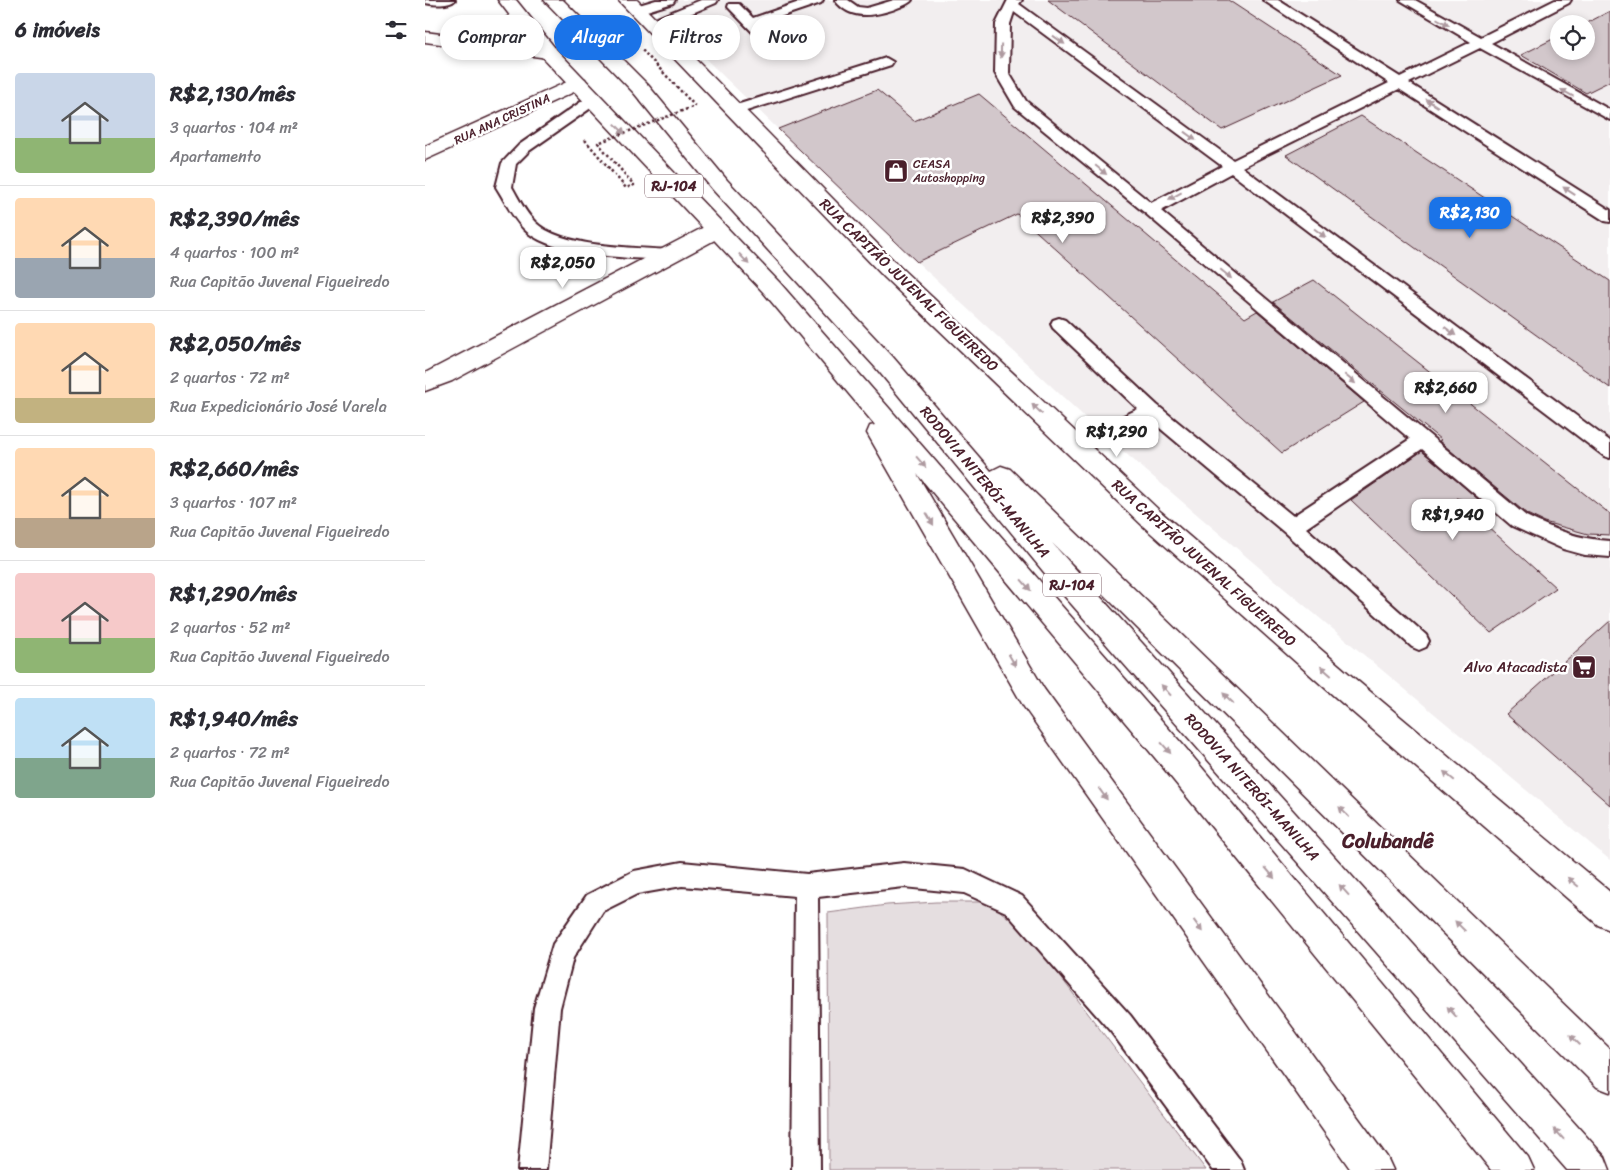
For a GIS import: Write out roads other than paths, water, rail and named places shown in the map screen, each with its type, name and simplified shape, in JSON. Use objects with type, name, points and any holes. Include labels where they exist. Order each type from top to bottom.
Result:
[{"type":"main road","name":"RJ-104","points":[[507,0],[518,15]]},
{"type":"main road","name":"RODOVIA NITERÓI-MANILHA","points":[[553,0],[641,89],[721,185],[884,362],[1063,574],[1592,1170]]},
{"type":"main road","name":"RUA CAPITÃO JUVENAL FIGUEIREDO","points":[[638,12],[892,272],[1152,519],[1610,913]]},
{"type":"main road","points":[[425,37],[440,39]]},
{"type":"main road","name":"RJ-104","points":[[544,47],[772,288],[1172,755],[1515,1170]]},
{"type":"main road","points":[[544,52],[548,52]]},
{"type":"main road","name":"RUA ANA CRISTINA","points":[[425,154],[578,83]]},
{"type":"main road","points":[[425,382],[444,375],[716,230]]},
{"type":"main road","points":[[884,362],[1610,1074]]},
{"type":"main road","points":[[843,371],[1034,698],[1374,1170]]},
{"type":"lane","points":[[429,0],[449,0]]},
{"type":"lane","points":[[638,12],[669,0]]},
{"type":"lane","points":[[638,12],[712,0]]},
{"type":"lane","points":[[774,15],[817,0]]},
{"type":"lane","points":[[841,0],[852,9],[862,12],[877,10],[907,0]]},
{"type":"lane","points":[[1269,0],[1610,217]]},
{"type":"lane","points":[[1406,0],[1610,116]]},
{"type":"lane","points":[[1149,210],[1231,166],[1481,44],[1565,0]]},
{"type":"lane","points":[[1610,451],[1013,2],[1003,24],[1002,74],[1020,104],[1149,210],[1519,522],[1553,539],[1592,548],[1610,549]]},
{"type":"lane","points":[[734,7],[750,22]]},
{"type":"lane","points":[[735,110],[886,62]]},
{"type":"lane","points":[[593,100],[523,148],[509,163],[504,188],[531,228],[553,240],[598,249],[669,255]]},
{"type":"lane","points":[[1059,324],[1151,410],[1291,526],[1419,641]]},
{"type":"lane","points":[[1076,447],[1151,410]]},
{"type":"lane","points":[[1291,526],[1422,440]]},
{"type":"lane","points":[[532,1170],[547,1008],[562,953],[595,903],[634,883],[682,874],[807,886],[904,875],[965,881],[1014,904],[1121,1024],[1230,1170]]},
{"type":"lane","points":[[806,1170],[805,926],[807,886]]},
{"type":"place","name":"CEASA Autoshopping","points":[[896,171]]},
{"type":"place","name":"Alvo Atacadista","points":[[1584,667]]},
{"type":"district","name":"Colubandê","points":[[1388,841]]}]
